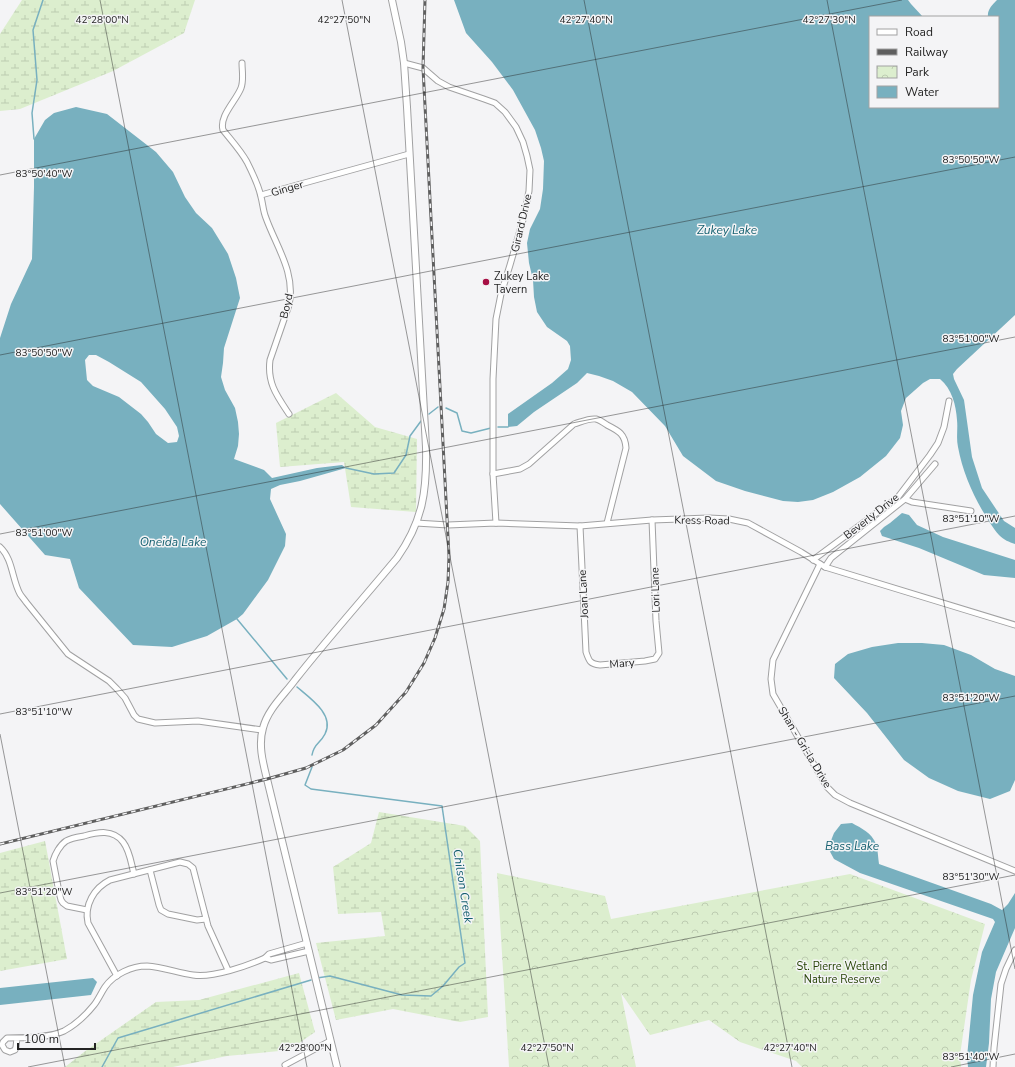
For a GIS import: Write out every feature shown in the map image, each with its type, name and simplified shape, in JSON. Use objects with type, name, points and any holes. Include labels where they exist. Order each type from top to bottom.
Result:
[{"type":"main road","points":[[337,1067],[262,756],[262,730],[266,720],[276,704],[322,645],[398,556],[409,539],[422,509],[426,461],[404,63],[392,0]]},
{"type":"street","name":"Ginger","points":[[242,63],[242,83],[240,90],[225,116],[222,125],[223,130],[247,162],[261,195],[409,154]]},
{"type":"street","name":"Girard Drive","points":[[404,63],[423,68],[438,81],[449,87],[484,99],[495,104],[505,112],[516,127],[523,142],[530,170],[529,191],[523,220],[501,294],[496,319],[493,379],[493,474],[496,523]]},
{"type":"street","name":"Boyd","points":[[261,195],[266,218],[288,270],[291,297],[273,349],[268,369],[274,391],[289,414]]},
{"type":"street","name":"Beverly Drive","points":[[813,560],[898,497],[938,443],[944,427],[949,400]]},
{"type":"street","points":[[493,474],[520,469],[529,464],[574,424],[597,419],[618,431],[622,435],[626,448],[607,523]]},
{"type":"street","name":"Shan - Gri-la Drive","points":[[936,464],[905,499],[823,566],[773,660],[771,679],[773,694],[827,787],[835,795],[850,803],[1015,870]]},
{"type":"street","points":[[905,499],[912,502],[971,511]]},
{"type":"street","name":"Kress Road","points":[[416,523],[448,525],[496,523],[580,526],[652,520],[729,519],[748,523],[823,566],[1015,624]]},
{"type":"street","name":"Lori Lane","points":[[652,520],[656,621],[659,653],[655,659]]},
{"type":"street","name":"Joan Lane","points":[[580,526],[586,652],[590,661]]},
{"type":"street","points":[[0,547],[7,557],[20,594],[26,602],[68,654],[109,681],[125,698],[134,715],[138,719],[155,724],[198,721],[262,730]]},
{"type":"street","name":"Mary","points":[[590,661],[595,665],[600,665],[655,659]]},
{"type":"street","points":[[87,910],[67,906],[61,900],[53,862],[59,848],[67,841],[97,832],[107,832],[113,834],[123,842],[128,850],[134,874]]},
{"type":"street","points":[[117,976],[88,923],[87,910],[91,898],[102,884],[110,880],[180,862],[193,868],[206,919],[228,970]]},
{"type":"street","points":[[150,870],[161,910],[168,914],[187,918],[197,920],[206,919]]},
{"type":"street","points":[[17,1038],[48,1035],[64,1031],[90,1011],[106,986],[117,976],[130,969],[142,966],[154,966],[201,976],[246,966],[265,958],[269,954],[307,943]]},
{"type":"street","points":[[993,1067],[1001,984],[1015,950]]},
{"type":"street","points":[[265,958],[271,960],[309,951]]},
{"type":"street","points":[[285,1065],[330,1041]]},
{"type":"green space","points":[[22,0],[195,0],[184,33],[113,71],[20,109],[0,111],[0,34]]},
{"type":"green space","points":[[336,393],[375,427],[417,439],[416,512],[351,507],[344,462],[280,467],[276,423]]},
{"type":"green space","points":[[379,812],[465,826],[480,841],[488,1017],[460,1022],[393,1009],[336,1020],[316,943],[385,936],[381,912],[338,914],[333,867],[371,843]]},
{"type":"green space","points":[[45,841],[67,959],[0,971],[0,853]]},
{"type":"green space","name":"St. Pierre Wetland Nature Reserve","points":[[497,873],[605,896],[611,919],[850,874],[985,924],[971,980],[960,1055],[961,1067],[802,1067],[796,1061],[740,1042],[709,1020],[650,1035],[621,993],[636,1067],[509,1067]]},
{"type":"green space","points":[[299,973],[315,1032],[289,1050],[227,1056],[173,1067],[65,1067],[156,1002],[199,1000]]},
{"type":"water","name":"Zukey Lake","points":[[454,0],[908,0],[922,16],[869,16],[869,108],[999,108],[999,16],[988,16],[988,12],[997,0],[1015,0],[1015,315],[953,374],[964,400],[972,457],[982,488],[1004,521],[1015,528],[1015,544],[1001,537],[990,523],[970,486],[958,447],[956,409],[948,388],[940,379],[930,379],[923,383],[906,398],[901,411],[903,425],[900,438],[886,456],[860,477],[833,492],[813,500],[798,502],[783,501],[745,491],[716,481],[683,456],[665,426],[632,392],[613,381],[599,376],[587,373],[577,383],[534,412],[517,426],[508,427],[508,414],[552,383],[568,369],[571,360],[570,346],[567,341],[547,327],[537,312],[533,280],[529,263],[527,243],[530,229],[540,209],[543,189],[544,161],[541,148],[535,130],[513,90],[492,62],[466,33]]},
{"type":"water","name":"Oneida Lake","points":[[76,107],[107,114],[156,152],[173,172],[185,197],[196,213],[212,228],[228,254],[236,278],[240,298],[224,348],[221,377],[225,390],[235,408],[238,422],[238,446],[234,459],[264,470],[272,478],[317,468],[342,465],[346,468],[280,485],[271,489],[270,499],[286,534],[285,546],[268,580],[243,614],[237,619],[207,636],[172,647],[133,645],[79,588],[70,559],[45,555],[0,504],[0,338],[11,304],[32,259],[34,139],[45,120],[54,113]],"holes":[[[89,355],[96,355],[141,382],[165,409],[177,427],[179,436],[177,442],[168,443],[156,434],[141,414],[119,397],[93,386],[87,380],[85,360]]]},
{"type":"water","points":[[902,513],[909,515],[917,525],[943,537],[1015,560],[1015,578],[984,575],[919,548],[882,536],[880,531]]},
{"type":"water","points":[[898,643],[944,645],[971,655],[995,669],[1015,676],[1015,780],[1010,791],[990,799],[958,791],[929,778],[904,760],[867,713],[834,678],[835,664],[848,654],[872,647]]},
{"type":"water","name":"Bass Lake","points":[[852,823],[866,831],[874,840],[879,864],[991,904],[1002,910],[1015,893],[1015,928],[996,972],[991,999],[989,1043],[986,1067],[968,1067],[967,1057],[973,995],[982,952],[995,922],[993,919],[860,873],[834,859],[828,848],[834,833],[841,824]]},
{"type":"water","points":[[93,978],[97,982],[91,995],[0,1005],[0,988]]},
{"type":"waterway","points":[[34,139],[32,113],[37,80],[33,30],[43,0]]},
{"type":"waterway","points":[[429,414],[438,407]]},
{"type":"waterway","points":[[446,408],[457,413],[462,431],[471,433],[491,428]]},
{"type":"waterway","points":[[346,468],[374,474],[394,473],[406,455],[410,436],[421,421]]},
{"type":"waterway","points":[[498,427],[508,427]]},
{"type":"waterway","name":"Chilson Creek","points":[[237,619],[287,679]]},
{"type":"waterway","name":"Chilson Creek","points":[[297,687],[320,708],[327,720],[325,734],[314,748],[312,755]]},
{"type":"waterway","name":"Chilson Creek","points":[[312,767],[305,785],[311,789],[442,806],[465,963],[459,967],[443,986],[431,996],[402,995],[330,976],[317,978]]},
{"type":"waterway","name":"Chilson Creek","points":[[102,1067],[118,1038],[311,980]]},
{"type":"railway","points":[[0,844],[267,779],[306,768],[343,750],[376,725],[406,692],[424,663],[435,638],[444,609],[448,582],[449,556],[423,68],[425,0]]},
{"type":"place","name":"Zukey Lake Tavern","points":[[486,282]]}]
